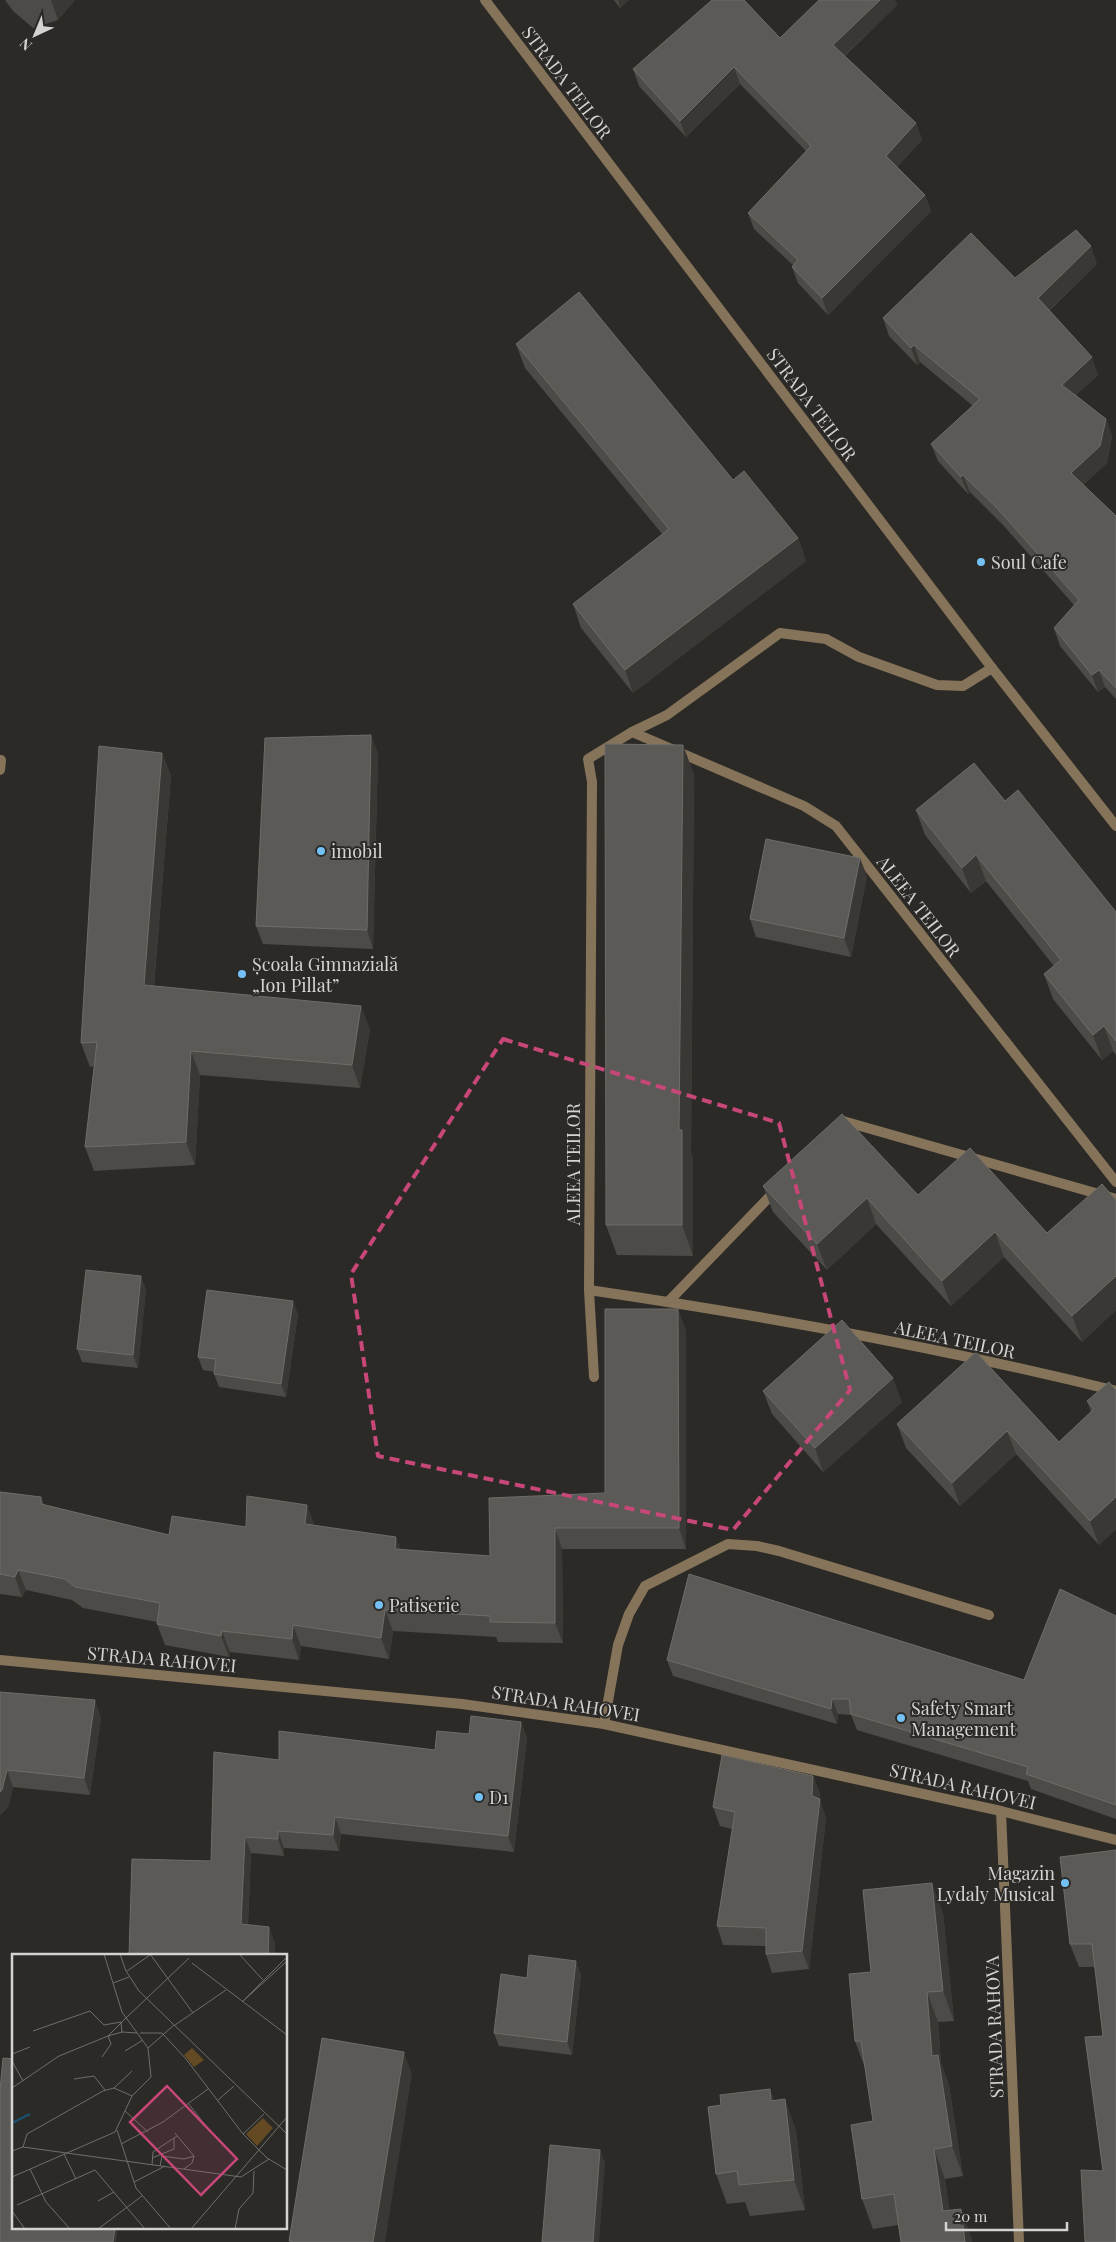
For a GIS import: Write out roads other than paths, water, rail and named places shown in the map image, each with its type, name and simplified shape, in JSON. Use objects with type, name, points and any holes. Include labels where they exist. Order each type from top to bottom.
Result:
[{"type":"street","name":"STRADA TEILOR","points":[[485,0],[992,668],[1116,826]]},
{"type":"street","name":"ALEEA TEILOR","points":[[594,1377],[589,1290],[592,782],[588,759],[632,732],[667,715],[780,633],[826,639],[859,657],[937,685],[962,686],[992,668]]},
{"type":"street","name":"ALEEA TEILOR","points":[[632,732],[804,806],[836,826],[1116,1182]]},
{"type":"street","points":[[829,1135],[843,1121],[1116,1199]]},
{"type":"street","points":[[668,1302],[782,1184]]},
{"type":"street","name":"ALEEA TEILOR","points":[[589,1290],[668,1302],[971,1357],[1116,1391]]},
{"type":"street","points":[[604,1724],[618,1645],[628,1614],[645,1586],[728,1544],[757,1546],[779,1551],[990,1615]]},
{"type":"street","name":"STRADA RAHOVEI","points":[[0,1660],[462,1704],[604,1724],[1001,1811],[1116,1840]]},
{"type":"street","name":"STRADA RAHOVA","points":[[1001,1811],[1019,2242]]},
{"type":"place","name":"Soul Cafe","points":[[981,562]]},
{"type":"place","name":"imobil","points":[[321,851]]},
{"type":"place","name":"Școala Gimnazială „Ion Pillat”","points":[[242,974]]},
{"type":"place","name":"Patiserie","points":[[379,1605]]},
{"type":"place","name":"Safety Smart Management","points":[[901,1718]]},
{"type":"place","name":"D1","points":[[479,1797]]},
{"type":"place","name":"Magazin Lydaly Musical","points":[[1065,1883]]}]
